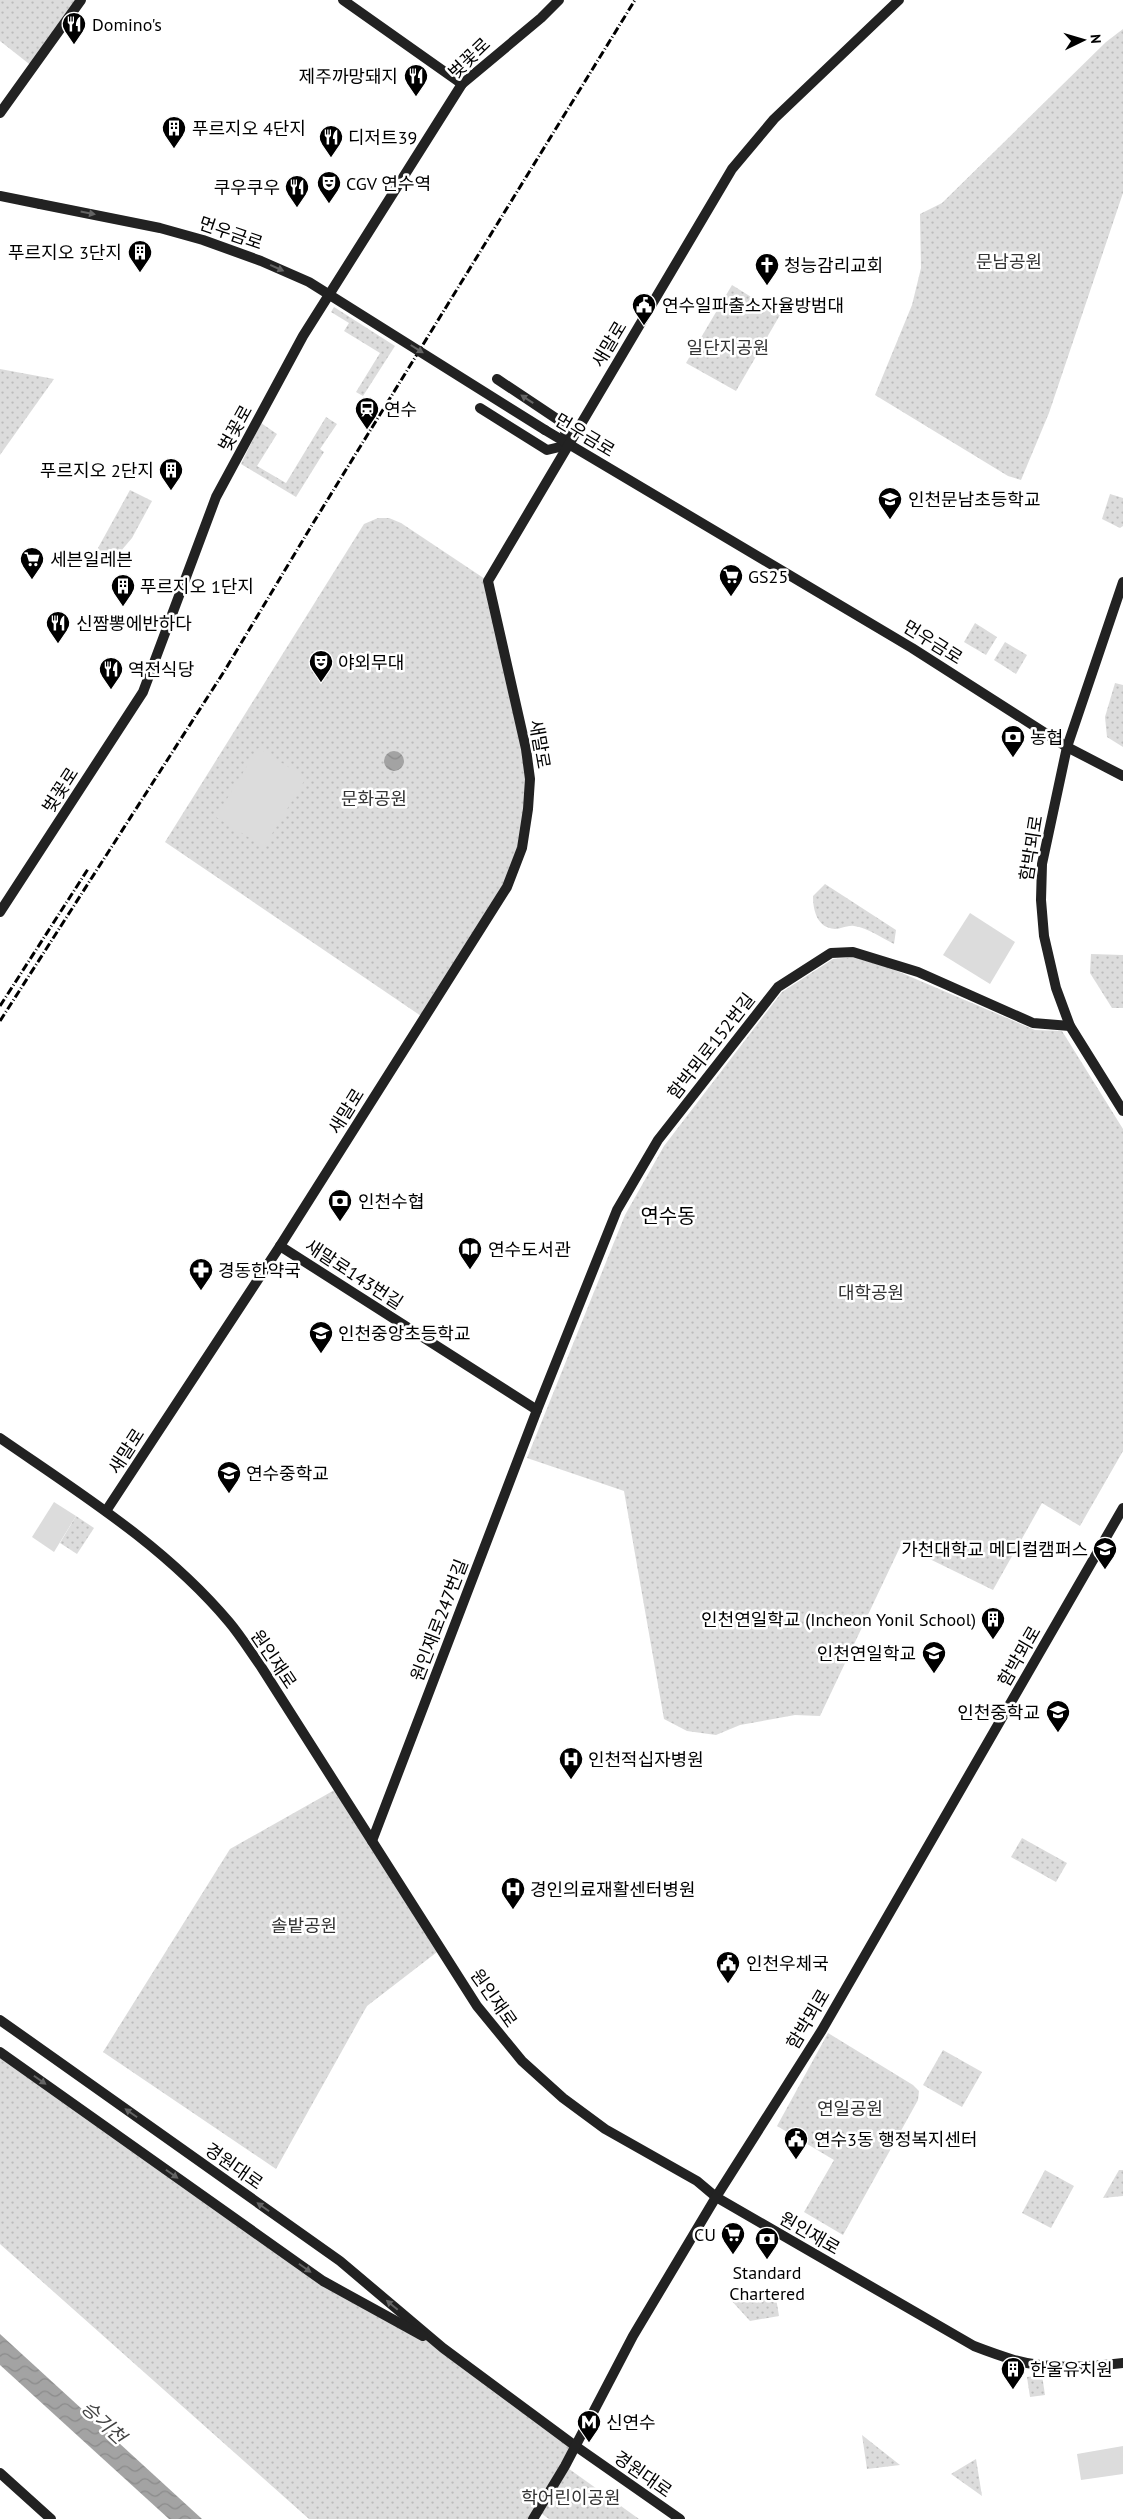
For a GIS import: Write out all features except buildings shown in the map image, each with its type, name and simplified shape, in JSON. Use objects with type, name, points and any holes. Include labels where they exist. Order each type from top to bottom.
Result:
[{"type":"main road","points":[[0,113],[81,0]]},
{"type":"main road","points":[[343,0],[462,84]]},
{"type":"main road","name":"벚꽃로","points":[[0,912],[143,692],[216,497],[303,336],[462,84],[541,18],[558,0]]},
{"type":"main road","name":"새말로","points":[[106,1511],[280,1246],[507,887],[522,848],[528,809],[529,772],[526,749],[488,581],[732,169],[774,120],[899,0]]},
{"type":"main road","name":"먼우금로","points":[[0,196],[186,235],[261,261],[293,275],[343,302],[568,445],[912,648],[1067,747],[1123,776]]},
{"type":"main road","points":[[480,408],[547,450],[568,445],[563,423],[497,379]]},
{"type":"main road","name":"함박뫼로","points":[[1123,582],[1067,747],[1042,864],[1040,900],[1044,936],[1056,988],[1070,1026],[1123,1111]]},
{"type":"main road","name":"함박뫼로152번길","points":[[537,1410],[617,1210],[658,1140],[778,987],[832,952],[853,952],[918,972],[1033,1023],[1070,1026]]},
{"type":"main road","name":"새말로143번길","points":[[280,1246],[537,1410]]},
{"type":"main road","name":"원인재로247번길","points":[[372,1841],[537,1410]]},
{"type":"main road","name":"원인재로","points":[[0,1438],[106,1511],[163,1554],[231,1624],[477,2006],[522,2061],[563,2098],[606,2129],[697,2181],[716,2197],[974,2346],[1016,2361],[1042,2365],[1080,2368],[1123,2363]]},
{"type":"main road","name":"함박뫼로","points":[[533,2519],[565,2466],[574,2445],[633,2336],[716,2197],[822,2030],[1123,1508]]},
{"type":"main road","name":"경원대로","points":[[0,2020],[340,2261],[443,2348],[574,2445],[680,2519]]},
{"type":"main road","name":"경원대로","points":[[0,2052],[323,2281],[443,2348]]},
{"type":"main road","points":[[0,2473],[51,2519]]},
{"type":"green space","points":[[0,0],[79,0],[33,67],[0,41]]},
{"type":"green space","name":"문남공원","points":[[1123,29],[1123,193],[1049,413],[1021,480],[1008,476],[875,395],[912,305],[921,268],[920,214],[942,203],[1106,42]]},
{"type":"green space","name":"일단지공원","points":[[732,285],[780,315],[736,391],[686,363]]},
{"type":"green space","points":[[334,307],[395,346],[363,396],[356,392],[380,353],[344,331],[349,323],[331,312]]},
{"type":"green space","points":[[0,369],[54,379],[0,455]]},
{"type":"green space","points":[[326,417],[337,424],[320,449],[324,452],[296,497],[241,464],[261,423],[277,434],[257,466],[286,483]]},
{"type":"green space","points":[[130,490],[152,501],[132,538],[109,565],[98,548]]},
{"type":"green space","points":[[1110,494],[1123,498],[1123,526],[1120,528],[1102,519]]},
{"type":"green space","name":"문화공원","points":[[378,518],[389,518],[401,523],[488,581],[526,749],[528,809],[507,887],[424,1018],[165,842],[364,524]]},
{"type":"green space","points":[[975,623],[997,637],[986,655],[964,642]]},
{"type":"green space","points":[[1005,642],[1027,655],[1016,674],[994,660]]},
{"type":"green space","points":[[1115,683],[1123,685],[1123,747],[1107,737],[1105,717]]},
{"type":"green space","points":[[258,748],[306,778],[264,847],[216,817]]},
{"type":"green space","points":[[825,884],[896,930],[894,944],[859,927],[852,926],[835,929],[829,928],[820,922],[815,912],[813,896]]},
{"type":"green space","points":[[970,913],[1015,942],[990,984],[943,955]]},
{"type":"green space","points":[[1091,954],[1123,955],[1123,1008],[1112,1008],[1090,973]]},
{"type":"green space","name":"대학공원","points":[[854,957],[890,968],[1035,1030],[1062,1031],[1123,1129],[1123,1451],[1080,1526],[1042,1503],[993,1590],[901,1545],[820,1716],[795,1715],[740,1725],[716,1735],[687,1731],[664,1719],[624,1491],[527,1458],[625,1215],[664,1146],[782,992],[833,959]]},
{"type":"green space","points":[[54,1502],[76,1516],[54,1552],[32,1537]]},
{"type":"green space","points":[[76,1516],[94,1528],[77,1554],[60,1543]]},
{"type":"green space","name":"솔밭공원","points":[[338,1788],[441,1949],[367,2006],[276,2169],[103,2052],[230,1849]]},
{"type":"green space","points":[[1022,1838],[1067,1863],[1056,1882],[1011,1857]]},
{"type":"green space","name":"연일공원","points":[[828,2033],[913,2085],[919,2091],[918,2100],[843,2235],[804,2212],[834,2160],[777,2126]]},
{"type":"green space","points":[[943,2050],[982,2072],[962,2107],[923,2085]]},
{"type":"green space","points":[[0,2052],[323,2281],[443,2348],[574,2445],[530,2519],[309,2519],[0,2244]]},
{"type":"green space","points":[[1045,2170],[1074,2186],[1051,2228],[1022,2213]]},
{"type":"green space","points":[[1119,2170],[1123,2170],[1123,2196],[1103,2198]]},
{"type":"green space","points":[[775,2292],[779,2316],[750,2321],[730,2299]]},
{"type":"green space","points":[[1042,2375],[1045,2395],[1030,2397],[1027,2377]]},
{"type":"green space","points":[[862,2435],[900,2465],[867,2469]]},
{"type":"green space","points":[[1123,2446],[1123,2474],[1081,2480],[1077,2454]]},
{"type":"green space","points":[[976,2459],[982,2496],[951,2474]]},
{"type":"green space","name":"학어린이공원","points":[[565,2466],[639,2519],[549,2519],[538,2511]]},
{"type":"water","points":[[394,751],[401,754],[404,761],[401,768],[394,771],[387,768],[384,761],[387,754]]},
{"type":"water","points":[[0,2334],[202,2519],[169,2519],[0,2365]]},
{"type":"railway","points":[[0,1021],[225,670],[635,0]]},
{"type":"railway","points":[[0,1006],[88,869]]},
{"type":"place","name":"Domino's","points":[[74,45]]},
{"type":"place","name":"제주까망돼지","points":[[416,97]]},
{"type":"place","name":"푸르지오 4단지","points":[[174,149]]},
{"type":"place","name":"디저트39","points":[[331,158]]},
{"type":"place","name":"CGV 연수역","points":[[329,204]]},
{"type":"place","name":"쿠우쿠우","points":[[297,208]]},
{"type":"place","name":"푸르지오 3단지","points":[[140,273]]},
{"type":"place","name":"청능감리교회","points":[[767,286]]},
{"type":"place","name":"연수일파출소자율방범대","points":[[644,326]]},
{"type":"place","name":"연수","points":[[367,430]]},
{"type":"place","name":"푸르지오 2단지","points":[[171,491]]},
{"type":"place","name":"인천문남초등학교","points":[[890,520]]},
{"type":"place","name":"세븐일레븐","points":[[32,580]]},
{"type":"place","name":"GS25","points":[[731,597]]},
{"type":"place","name":"푸르지오 1단지","points":[[123,607]]},
{"type":"place","name":"신짬뽕에반하다","points":[[58,644]]},
{"type":"place","name":"야외무대","points":[[321,683]]},
{"type":"place","name":"역전식당","points":[[111,690]]},
{"type":"place","name":"농협","points":[[1013,758]]},
{"type":"place","name":"인천수협","points":[[340,1222]]},
{"type":"place","name":"연수도서관","points":[[470,1270]]},
{"type":"place","name":"경동한약국","points":[[201,1291]]},
{"type":"place","name":"인천중앙초등학교","points":[[321,1354]]},
{"type":"place","name":"연수중학교","points":[[229,1494]]},
{"type":"place","name":"가천대학교 메디컬캠퍼스","points":[[1105,1570]]},
{"type":"place","name":"인천연일학교 (Incheon Yonil School)","points":[[993,1640]]},
{"type":"place","name":"인천연일학교","points":[[934,1674]]},
{"type":"place","name":"인천중학교","points":[[1058,1733]]},
{"type":"place","name":"인천적십자병원","points":[[571,1780]]},
{"type":"place","name":"경인의료재활센터병원","points":[[513,1910]]},
{"type":"place","name":"인천우체국","points":[[728,1984]]},
{"type":"place","name":"연수3동 행정복지센터","points":[[796,2160]]},
{"type":"place","name":"CU","points":[[733,2255]]},
{"type":"place","name":"Standard Chartered","points":[[767,2260]]},
{"type":"place","name":"한울유치원","points":[[1013,2390]]},
{"type":"place","name":"신연수","points":[[589,2443]]},
{"type":"district","name":"연수동","points":[[668,1216]]},
{"type":"water label","name":"승기천","points":[[104,2422]]}]
